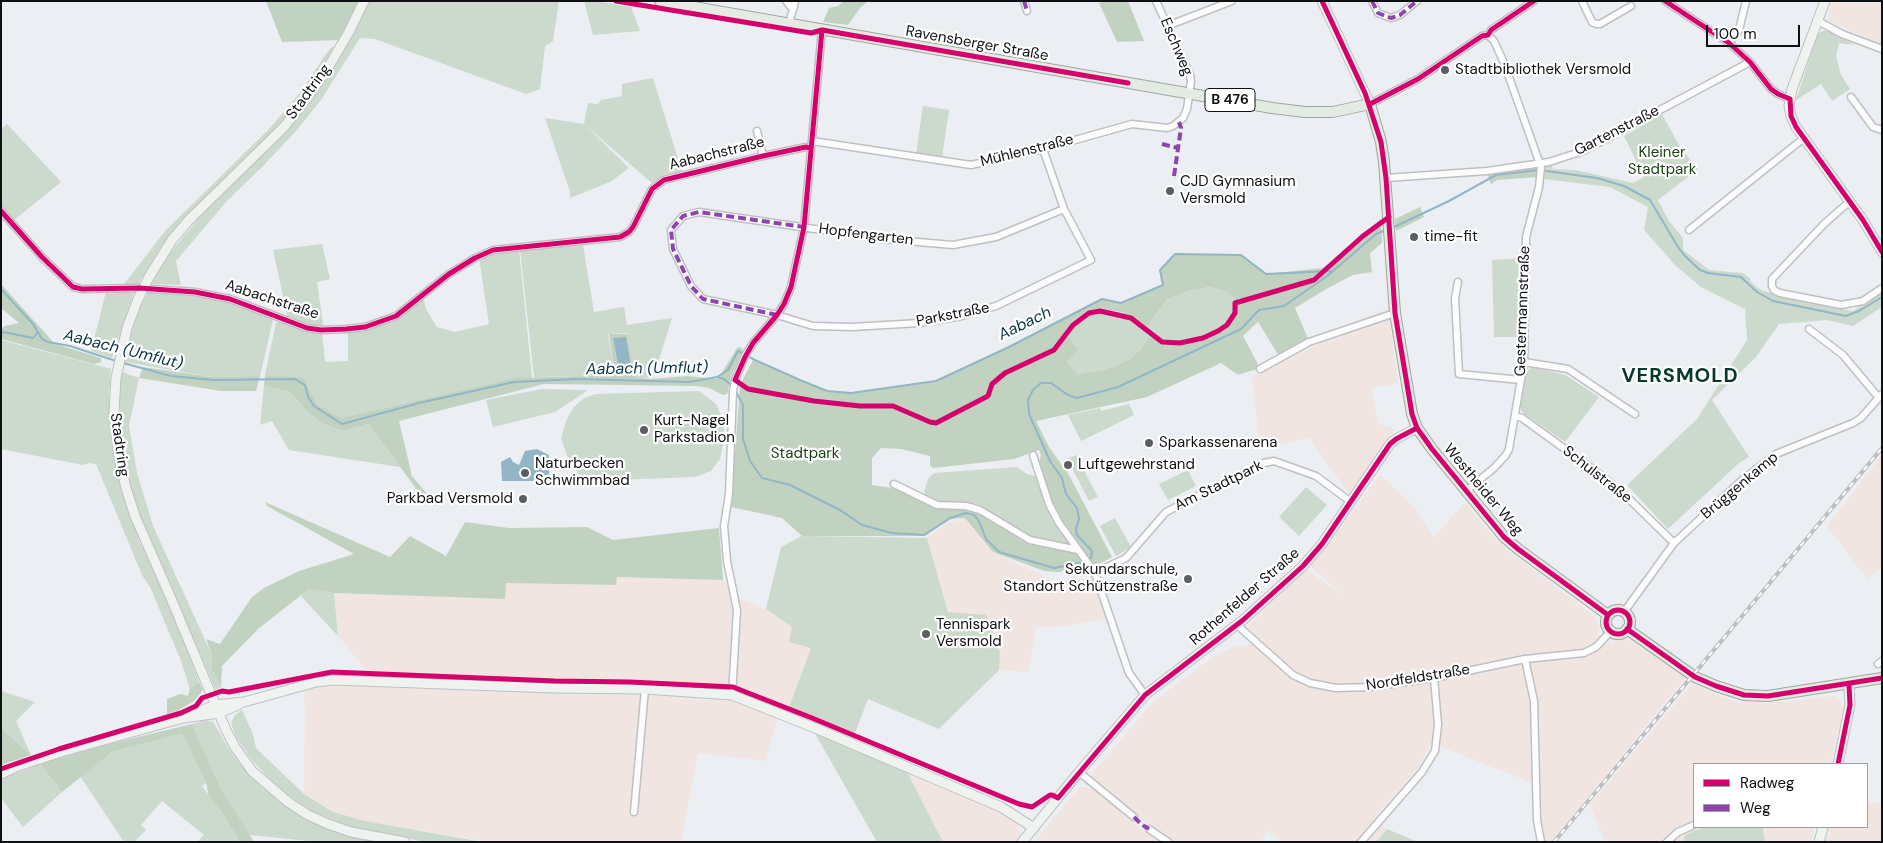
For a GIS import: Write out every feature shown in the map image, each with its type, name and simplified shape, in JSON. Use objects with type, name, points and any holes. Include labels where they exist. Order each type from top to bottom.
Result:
[{"type":"main road","name":"Ravensberger Straße","points":[[660,1],[1272,108],[1305,112],[1333,112],[1370,104]]},
{"type":"main road","points":[[1370,104],[1381,142],[1386,178],[1395,313],[1412,414],[1417,428]]},
{"type":"main road","name":"Westheider Weg","points":[[1417,428],[1491,522],[1518,550],[1608,615]]},
{"type":"main road","points":[[1613,611],[1624,612],[1630,622],[1627,629],[1621,633],[1610,632],[1606,624],[1608,615],[1613,611]]},
{"type":"main road","points":[[1627,629],[1695,677],[1744,695],[1768,696],[1849,685],[1882,678]]},
{"type":"street","name":"Stadtring","points":[[364,1],[334,58],[303,103],[278,132],[189,220],[172,240],[149,277],[138,299],[121,350],[116,378],[115,434],[126,488],[135,516],[217,709],[235,748],[244,761],[263,782],[288,802],[308,814],[328,824],[370,836],[406,842]]},
{"type":"street","points":[[786,1],[790,6],[794,4],[789,24]]},
{"type":"street","points":[[1024,1],[1027,11]]},
{"type":"street","name":"Eschweg","points":[[1156,1],[1190,75],[1189,93]]},
{"type":"street","points":[[1167,26],[1232,1]]},
{"type":"street","points":[[1322,1],[1370,104]]},
{"type":"street","points":[[1372,1],[1372,5],[1378,13],[1391,18],[1400,15],[1417,1]]},
{"type":"street","name":"Ravensberger Straße","points":[[1370,104],[1418,79],[1482,36],[1488,35],[1491,30],[1534,1]]},
{"type":"street","points":[[1582,1],[1592,22],[1596,24],[1600,24],[1631,6]]},
{"type":"street","points":[[1665,1],[1729,43],[1750,62],[1771,89],[1790,99]]},
{"type":"street","points":[[1729,43],[1739,30],[1746,1]]},
{"type":"street","points":[[1825,1],[1790,99],[1791,116],[1804,138],[1850,201],[1882,252]]},
{"type":"street","points":[[1818,20],[1842,34],[1882,49]]},
{"type":"street","points":[[732,695],[737,610],[727,561],[724,526],[730,483],[733,388],[746,354],[777,315],[791,287],[804,227],[822,30]]},
{"type":"street","name":"Gestermannstraße","points":[[1466,490],[1494,468],[1506,455],[1524,362],[1526,238],[1541,177],[1541,165],[1504,63],[1494,40],[1488,35]]},
{"type":"street","name":"Gartenstraße","points":[[1386,178],[1456,174],[1541,165],[1583,152],[1750,62]]},
{"type":"street","name":"Mühlenstraße","points":[[812,144],[971,165],[1043,149],[1132,124],[1167,128],[1183,118],[1187,109],[1189,93]]},
{"type":"street","points":[[1851,97],[1874,127],[1882,130]]},
{"type":"street","name":"Aabachstraße","points":[[757,131],[763,156]]},
{"type":"street","points":[[1689,230],[1804,138]]},
{"type":"street","name":"Aabachstraße","points":[[1,211],[42,257],[73,287],[82,289],[139,288],[208,294],[230,299],[308,328],[321,330],[346,329],[365,327],[396,316],[449,274],[474,258],[493,250],[620,237],[633,228],[648,196],[658,184],[672,177],[806,147],[812,144]]},
{"type":"street","points":[[1043,149],[1064,209]]},
{"type":"street","points":[[1850,201],[1824,224],[1772,279],[1772,286],[1774,290],[1780,293],[1841,305],[1863,301],[1882,288]]},
{"type":"street","name":"Hopfengarten","points":[[777,315],[703,299],[691,286],[673,250],[671,230],[683,216],[699,212],[884,239],[953,245],[996,237],[1064,209]]},
{"type":"street","name":"Parkstraße","points":[[777,315],[813,326],[852,326],[919,323],[962,316],[996,306],[1091,260],[1064,209]]},
{"type":"street","points":[[1458,282],[1455,298],[1459,374],[1521,380]]},
{"type":"street","points":[[1260,369],[1309,342],[1395,313]]},
{"type":"street","points":[[1809,328],[1842,355],[1880,396]]},
{"type":"street","points":[[1524,362],[1568,369],[1635,414]]},
{"type":"street","name":"Brüggenkamp","points":[[1624,612],[1674,543],[1742,480],[1776,454],[1853,423],[1861,418],[1880,396]]},
{"type":"street","name":"Schulstraße","points":[[1515,416],[1522,418],[1598,473],[1626,496],[1674,543]]},
{"type":"street","name":"Rothenfelder Straße","points":[[1022,842],[1145,695],[1237,625],[1303,566],[1322,544],[1396,438],[1417,428]]},
{"type":"street","points":[[1032,456],[1049,504],[1059,522],[1095,573],[1129,673],[1145,695]]},
{"type":"street","name":"Am Stadtpark","points":[[1095,573],[1126,558],[1166,512],[1264,463],[1274,461],[1316,476],[1351,502]]},
{"type":"street","points":[[894,484],[936,504],[966,506],[980,510],[1030,540],[1078,550]]},
{"type":"street","name":"Nordfeldstraße","points":[[1237,625],[1278,664],[1293,675],[1310,683],[1336,688],[1362,687],[1434,678],[1524,659],[1584,653],[1596,647],[1610,632]]},
{"type":"street","points":[[1524,659],[1534,701],[1537,820],[1541,842]]},
{"type":"street","points":[[1361,842],[1422,772],[1434,750],[1438,725],[1434,678]]},
{"type":"street","points":[[1,774],[18,766],[61,752],[316,682],[334,680],[554,688],[645,689],[732,695],[816,728],[1001,807],[1034,828]]},
{"type":"street","points":[[1838,763],[1850,705],[1849,685]]},
{"type":"street","points":[[634,812],[645,689]]},
{"type":"street","points":[[1079,772],[1134,817]]},
{"type":"street","points":[[1666,842],[1678,832],[1693,826]]},
{"type":"street","points":[[1819,842],[1823,828]]},
{"type":"street","points":[[1150,829],[1168,842]]},
{"type":"shaded area","points":[[1831,1],[1882,1],[1882,44],[1828,20]]},
{"type":"shaded area","points":[[1388,309],[1398,384],[1372,388],[1378,423],[1395,429],[1349,494],[1309,438],[1260,449],[1252,377],[1327,340],[1357,330],[1354,321]]},
{"type":"shaded area","points":[[1882,455],[1882,567],[1867,579],[1827,526]]},
{"type":"shaded area","points":[[1380,474],[1418,511],[1433,538],[1465,502],[1488,531],[1506,549],[1596,617],[1599,629],[1598,634],[1611,644],[1619,639],[1627,639],[1686,677],[1551,842],[1544,842],[1538,783],[1530,782],[1431,743],[1419,767],[1373,819],[1387,829],[1376,842],[1282,842],[1268,830],[1260,842],[1174,842],[1136,815],[1090,776],[1153,702],[1216,655],[1234,647],[1247,645],[1256,638],[1246,627],[1306,569],[1344,596],[1310,566],[1333,539]]},
{"type":"shaded area","points":[[965,518],[993,552],[1054,581],[1092,578],[1106,619],[1058,627],[1036,627],[1028,672],[999,670],[1000,653],[948,612],[927,538],[946,524]]},
{"type":"shaded area","points":[[617,577],[723,580],[740,599],[766,609],[792,627],[811,648],[789,707],[778,717],[765,761],[698,753],[681,842],[489,842],[365,821],[333,812],[304,794],[304,688],[330,684],[369,683],[366,670],[338,636],[334,593],[505,599],[506,583],[616,585]]},
{"type":"shaded area","points":[[1693,683],[1714,694],[1736,702],[1769,703],[1836,696],[1844,710],[1830,763],[1693,763],[1693,828],[1702,828],[1685,835],[1683,842],[1605,842],[1590,804]]},
{"type":"shaded area","points":[[907,772],[1013,819],[1019,829],[1018,842],[943,842]]},
{"type":"shaded area","points":[[1080,787],[1094,788],[1137,826],[1160,842],[1034,842]]},
{"type":"shaded area","points":[[1868,801],[1881,804],[1882,842],[1825,842],[1829,828],[1868,828]]},
{"type":"shaded area","points":[[1763,828],[1815,828],[1811,842],[1765,842]]},
{"type":"green space","points":[[266,1],[359,1],[340,40],[282,42]]},
{"type":"green space","points":[[370,1],[559,1],[553,41],[545,46],[540,89],[526,94],[375,39],[360,38],[321,100],[297,130],[227,201],[176,261],[181,285],[152,284],[166,258],[202,214],[295,120],[338,60]]},
{"type":"green space","points":[[584,1],[596,1],[631,7],[640,31],[593,35]]},
{"type":"green space","points":[[844,1],[868,1],[860,8],[848,25],[823,22],[829,8],[838,6]]},
{"type":"green space","points":[[1105,1],[1128,1],[1144,41],[1117,42],[1099,3]]},
{"type":"green space","points":[[1822,31],[1827,31],[1855,45],[1839,43],[1836,56],[1841,75],[1850,89],[1832,101],[1821,84],[1796,100],[1817,35]]},
{"type":"green space","points":[[337,46],[300,101],[263,142],[177,228],[160,249],[138,284],[124,284],[166,230],[271,127],[302,90],[330,48]]},
{"type":"green space","points":[[653,78],[682,172],[665,177],[653,184],[585,125],[629,168],[610,182],[570,198],[570,192],[545,118],[584,124],[588,103],[598,104],[601,100],[622,96],[622,84]]},
{"type":"green space","points":[[923,106],[949,110],[942,158],[916,154]]},
{"type":"green space","name":"Kleiner Stadtpark","points":[[1662,114],[1680,147],[1698,169],[1658,200],[1669,221],[1683,238],[1683,250],[1709,270],[1743,273],[1759,289],[1782,297],[1853,311],[1882,292],[1882,307],[1853,326],[1827,320],[1779,324],[1756,357],[1712,400],[1749,457],[1739,463],[1668,529],[1627,485],[1697,419],[1747,340],[1745,309],[1701,287],[1676,266],[1644,230],[1648,207],[1610,187],[1544,179],[1546,167],[1552,166],[1553,169],[1575,170],[1633,183],[1644,177],[1624,136]]},
{"type":"green space","points":[[7,124],[61,182],[13,221],[1,206],[1,129]]},
{"type":"green space","points":[[1538,168],[1537,177],[1497,180],[1491,184],[1487,173]]},
{"type":"green space","points":[[1420,207],[1424,217],[1396,231],[1395,219]]},
{"type":"green space","name":"Stadtpark","points":[[1381,219],[1382,243],[1370,253],[1372,272],[1353,275],[1295,308],[1309,341],[1279,356],[1258,322],[1243,336],[1260,368],[1238,375],[1221,363],[1147,397],[1036,421],[1049,447],[1069,475],[1112,557],[1101,563],[1058,572],[1044,571],[993,552],[965,518],[951,519],[925,536],[802,536],[782,518],[731,507],[740,385],[753,360],[827,391],[851,393],[936,381],[1009,347],[1102,299],[1121,303],[1163,285],[1160,270],[1175,254],[1241,255],[1266,274],[1323,268]],"holes":[[[1209,287],[1229,294],[1234,298],[1237,306],[1233,320],[1219,333],[1203,340],[1180,346],[1163,345],[1153,337],[1149,338],[1130,359],[1100,371],[1085,372],[1078,375],[1067,361],[1078,349],[1064,333],[1073,320],[1087,312],[1100,308],[1125,313],[1148,326],[1167,299],[1189,291]],[[881,448],[901,449],[930,456],[930,465],[933,468],[1014,459],[1039,450],[1041,455],[1039,463],[1040,474],[1051,503],[1079,553],[1031,544],[1021,540],[981,513],[962,508],[931,505],[893,488],[872,485],[872,458]]]},
{"type":"green space","points":[[322,244],[330,279],[317,282],[322,327],[288,319],[273,250]]},
{"type":"green space","points":[[583,245],[594,312],[624,307],[627,325],[672,318],[653,378],[634,377],[627,333],[608,334],[615,375],[534,377],[520,249]]},
{"type":"green space","points":[[519,249],[532,378],[514,378],[341,418],[318,405],[303,377],[265,375],[276,323],[282,321],[322,332],[325,362],[348,361],[348,331],[392,320],[409,311],[423,296],[426,309],[437,327],[455,332],[489,324],[479,258],[499,251]]},
{"type":"green space","points":[[1521,258],[1520,337],[1494,337],[1492,260]]},
{"type":"green space","points":[[1,284],[55,344],[101,358],[101,362],[94,364],[1,339],[1,329],[5,326],[19,323],[1,308]]},
{"type":"green space","points":[[1209,287],[1229,294],[1234,298],[1237,306],[1233,320],[1219,333],[1203,340],[1180,346],[1163,345],[1152,337],[1130,359],[1100,371],[1085,372],[1078,376],[1067,360],[1074,355],[1064,333],[1073,320],[1087,312],[1100,308],[1125,313],[1148,326],[1167,299],[1189,291]]},
{"type":"green space","points":[[106,292],[134,292],[112,358],[91,351]]},
{"type":"green space","points":[[148,293],[216,298],[273,320],[260,376],[211,377],[125,362],[138,312]]},
{"type":"green space","points":[[609,334],[627,334],[635,377],[651,379],[687,376],[718,379],[737,348],[740,347],[743,350],[731,376],[727,394],[723,395],[709,388],[696,386],[544,384],[399,421],[412,476],[437,506],[418,491],[368,424],[344,431],[323,424],[307,412],[289,392],[264,386],[265,375],[303,377],[318,405],[341,418],[514,378],[615,375]]},
{"type":"green space","points":[[1,340],[111,369],[109,396],[111,435],[122,486],[139,540],[177,619],[199,682],[190,689],[181,661],[150,587],[142,575],[96,464],[89,463],[83,465],[1,449]]},
{"type":"green space","points":[[143,367],[211,377],[260,376],[256,391],[221,391],[139,378]]},
{"type":"green space","points":[[1532,367],[1565,375],[1599,397],[1565,442],[1523,413],[1520,406],[1526,372]]},
{"type":"green space","points":[[122,372],[139,378],[129,426],[137,473],[153,526],[212,655],[211,668],[221,687],[216,690],[152,546],[134,500],[125,464],[120,426],[119,394]]},
{"type":"green space","points":[[264,386],[289,392],[307,412],[323,424],[344,431],[368,424],[400,467],[289,450],[272,421],[260,425]]},
{"type":"green space","points":[[542,389],[588,390],[555,412],[493,427],[486,400]]},
{"type":"green space","name":"Kurt-Nagel Parkstadion","points":[[699,391],[716,404],[724,422],[724,440],[720,459],[711,471],[695,477],[584,481],[568,458],[561,438],[566,421],[573,408],[584,398],[596,394]]},
{"type":"green space","points":[[1129,404],[1134,415],[1081,441],[1068,415],[1100,408],[1101,411]]},
{"type":"green space","points":[[1076,455],[1098,497],[1089,501],[1072,468],[1067,470],[1063,461]]},
{"type":"green space","points":[[1017,467],[1027,474],[1035,476],[1047,505],[1072,547],[1031,539],[981,508],[940,503],[928,498],[924,492],[928,479],[934,473]]},
{"type":"green space","points":[[1188,470],[1196,486],[1168,500],[1159,484]]},
{"type":"green space","points":[[1306,487],[1327,505],[1299,536],[1279,517]]},
{"type":"green space","points":[[265,502],[390,557],[410,536],[446,556],[465,522],[509,528],[587,527],[613,540],[719,528],[723,580],[617,577],[616,585],[506,583],[505,599],[334,593],[309,589],[258,629],[222,666],[221,687],[211,668],[212,655],[206,639],[220,644],[252,597],[264,588],[299,571],[354,554],[267,506]]},
{"type":"green space","points":[[1115,518],[1131,547],[1116,556],[1100,526]]},
{"type":"green space","name":"Tennispark Versmold","points":[[802,536],[927,538],[948,612],[986,615],[1000,653],[999,670],[939,729],[868,699],[855,733],[789,707],[811,648],[789,642],[792,627],[766,609],[781,547]]},
{"type":"green space","points":[[309,589],[334,593],[338,636],[301,596]]},
{"type":"green space","points":[[199,682],[203,690],[194,701],[179,710],[167,714],[167,699],[180,694],[188,696],[190,689]]},
{"type":"green space","points":[[1,691],[35,702],[16,721],[31,755],[1,728]]},
{"type":"green space","points":[[242,710],[253,734],[256,748],[304,794],[333,812],[365,821],[482,842],[427,842],[370,832],[343,824],[307,809],[276,786],[251,759],[236,737],[231,723],[235,715]]},
{"type":"green space","points":[[206,720],[213,722],[234,757],[258,784],[299,815],[331,831],[380,842],[319,842],[249,835],[220,787],[192,724]]},
{"type":"green space","points":[[192,724],[220,787],[254,842],[240,842],[209,796],[206,783],[182,734],[112,752],[62,792],[40,764],[109,744]]},
{"type":"green space","points":[[1,728],[31,755],[1,765]]},
{"type":"green space","points":[[813,730],[907,772],[943,842],[877,842]]},
{"type":"green space","points":[[182,734],[206,783],[202,786],[240,842],[197,842],[204,835],[162,801],[141,825],[146,830],[134,842],[124,842],[80,776],[112,752]]},
{"type":"green space","points":[[40,764],[62,792],[23,827],[1,798],[1,779]]},
{"type":"green space","points":[[1702,828],[1763,828],[1765,842],[1683,842],[1685,835]]},
{"type":"green space","points":[[1387,829],[1418,842],[1376,842]]},
{"type":"water","points":[[626,337],[631,367],[628,372],[619,369],[613,338]]},
{"type":"water","name":"Naturbecken Schwimmbad","points":[[537,449],[549,455],[549,481],[502,481],[501,462],[510,457],[513,462],[519,465],[525,451]]},
{"type":"waterway","name":"Aabach (Umflut)","points":[[1392,228],[1449,201],[1496,175],[1539,170],[1597,178],[1624,186],[1650,200],[1678,247],[1700,270],[1708,273],[1741,277],[1757,292],[1773,301],[1846,316],[1859,311],[1882,297]]},
{"type":"waterway","name":"Aabach (Umflut)","points":[[735,390],[743,405],[743,439],[750,461],[762,478],[790,485],[840,510],[862,525],[892,533],[924,535],[950,518],[966,513],[974,515],[979,521],[986,539],[999,552],[1054,568],[1085,562],[1091,558],[1092,551],[1077,535],[1076,529],[1079,519],[1077,508],[1066,494],[1062,478],[1050,461],[1029,414],[1028,400],[1033,390],[1041,383],[1051,383],[1068,395],[1077,398],[1118,387],[1241,329],[1259,310],[1284,306],[1326,277],[1376,234],[1386,230]]},
{"type":"waterway","name":"Aabach","points":[[717,377],[728,370],[738,351],[827,391],[851,393],[936,381],[1009,347],[1102,299],[1121,303],[1163,285],[1160,270],[1175,254],[1241,255],[1266,274],[1333,271]]},
{"type":"waterway","name":"Aabach (Umflut)","points":[[1,289],[33,324],[42,339],[116,361]]},
{"type":"waterway","points":[[1,335],[3,332],[33,338],[37,333]]},
{"type":"waterway","name":"Aabach (Umflut)","points":[[123,363],[171,376],[214,380],[295,379],[305,385],[308,397],[314,406],[342,424],[419,403],[514,382],[576,379],[690,382],[717,377],[724,379],[732,386]]},
{"type":"railway","points":[[1554,842],[1882,448]]},
{"type":"marked path","points":[[1024,1],[1027,11]]},
{"type":"marked path","points":[[1372,1],[1378,13],[1391,18],[1400,15],[1417,1]]},
{"type":"marked path","points":[[1174,176],[1181,128],[1179,122]]},
{"type":"marked path","points":[[1162,144],[1178,148]]},
{"type":"marked path","points":[[777,315],[703,299],[691,286],[673,249],[671,230],[683,216],[699,212],[804,227]]},
{"type":"marked path","points":[[1134,817],[1149,829]]},
{"type":"cycle path","points":[[616,1],[811,33],[822,30],[1128,83]]},
{"type":"cycle path","points":[[1322,1],[1365,93],[1381,142],[1386,178],[1395,313],[1412,414],[1417,428],[1504,537],[1608,615]]},
{"type":"cycle path","points":[[1370,104],[1418,79],[1482,36],[1488,35],[1491,30],[1534,1]]},
{"type":"cycle path","points":[[1665,1],[1729,43],[1750,62],[1771,89],[1790,99],[1791,116],[1796,127],[1863,220],[1882,252]]},
{"type":"cycle path","points":[[822,30],[804,227],[791,287],[784,304],[753,343],[735,380],[748,389],[814,401],[860,406],[893,406],[936,423],[988,396],[992,384],[1005,373],[1054,350],[1073,325],[1089,313],[1100,311],[1131,318],[1162,342],[1180,343],[1203,338],[1227,325],[1235,313],[1235,303],[1314,280],[1363,236],[1389,217]]},
{"type":"cycle path","points":[[1,211],[42,257],[73,287],[82,289],[139,288],[195,292],[230,299],[307,328],[321,330],[346,329],[365,327],[396,316],[449,274],[475,258],[493,250],[620,237],[629,232],[633,227],[652,189],[664,180],[763,156],[806,147],[811,148]]},
{"type":"cycle path","points":[[1,769],[59,749],[181,713],[196,706],[202,698],[222,691],[229,692],[332,672],[555,681],[630,682],[733,687],[1019,804],[1032,807],[1050,795],[1058,798],[1145,695],[1243,620],[1303,566],[1322,544],[1390,444],[1417,428]]},
{"type":"cycle path","points":[[1618,610],[1623,611],[1629,617],[1630,622],[1629,627],[1623,633],[1618,634],[1613,633],[1607,627],[1606,622],[1607,617],[1613,611],[1618,610]]},
{"type":"cycle path","points":[[1627,629],[1695,677],[1744,695],[1768,696],[1882,678]]},
{"type":"cycle path","points":[[1838,763],[1850,705],[1849,685]]},
{"type":"place","name":"Stadtbibliothek Versmold","points":[[1445,70]]},
{"type":"place","name":"CJD Gymnasium Versmold","points":[[1170,191]]},
{"type":"place","name":"time-fit","points":[[1414,237]]},
{"type":"place","name":"Kurt-Nagel Parkstadion","points":[[644,430]]},
{"type":"place","name":"Sparkassenarena","points":[[1149,443]]},
{"type":"place","name":"Luftgewehrstand","points":[[1068,465]]},
{"type":"place","name":"Naturbecken Schwimmbad","points":[[525,473]]},
{"type":"place","name":"Parkbad Versmold","points":[[523,499]]},
{"type":"place","name":"Sekundarschule, Standort Schützenstraße","points":[[1188,579]]},
{"type":"place","name":"Tennispark Versmold","points":[[926,634]]},
{"type":"district","name":"VERSMOLD","points":[[1680,377]]}]
